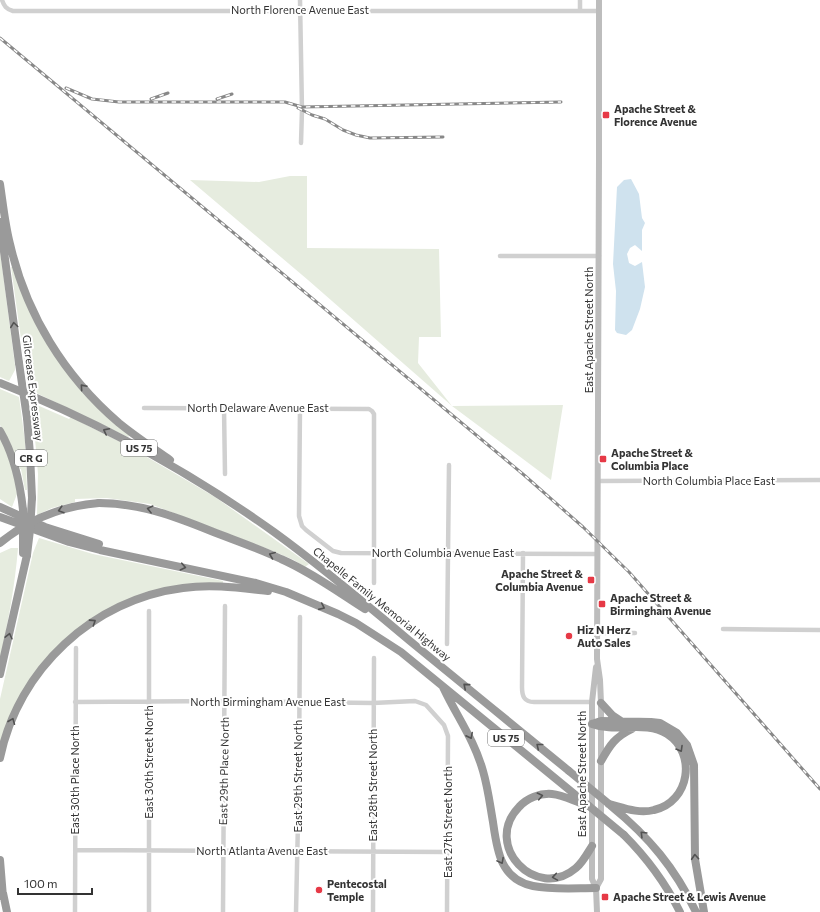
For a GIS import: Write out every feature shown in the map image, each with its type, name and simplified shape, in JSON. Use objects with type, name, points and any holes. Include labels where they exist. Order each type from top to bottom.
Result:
[{"type":"highway","points":[[0,184],[10,244],[21,284],[38,321],[64,364],[90,396],[120,424],[236,507]]},
{"type":"highway","name":"Gilcrease Expressway","points":[[0,222],[27,418],[30,454],[32,498],[30,530],[25,554]]},
{"type":"highway","name":"Chapelle Family Memorial Highway","points":[[0,383],[59,408],[145,451],[198,482],[314,562],[609,804],[625,812],[670,866],[685,890],[696,912]]},
{"type":"highway","points":[[0,431],[12,457],[22,494],[25,554],[22,580],[0,674]]},
{"type":"highway","points":[[0,543],[21,528],[48,514],[76,505],[99,503],[129,505],[156,511],[192,523],[282,559],[307,572],[396,629]]},
{"type":"highway","points":[[0,507],[45,527],[145,559]]},
{"type":"highway","name":"US 75","points":[[0,517],[70,542],[250,582],[286,592],[338,614],[372,633],[401,652],[569,795],[589,806],[624,835],[665,883],[680,912]]},
{"type":"highway","points":[[0,758],[14,714],[21,700],[45,664],[68,640],[102,616],[143,597],[184,588],[221,586],[286,592]]},
{"type":"highway","points":[[441,685],[469,734],[480,759],[487,784],[496,849],[506,870],[518,880],[531,886],[596,888]]},
{"type":"highway","points":[[597,702],[612,716],[622,722]]},
{"type":"highway","points":[[592,724],[651,722],[664,725],[680,736],[690,750],[695,772],[695,859],[704,912]]},
{"type":"highway","points":[[601,724],[653,729],[663,732],[672,738],[682,752],[685,761],[686,774],[684,782],[675,798],[664,806],[649,811],[625,812]]},
{"type":"highway","points":[[601,760],[615,740],[623,733],[635,728]]},
{"type":"highway","points":[[569,795],[543,795],[528,800],[518,807],[507,828],[507,843],[513,858],[521,868],[529,873],[542,877],[553,878],[568,874],[576,868],[592,846]]},
{"type":"highway","points":[[0,860],[4,897]]},
{"type":"highway","points":[[0,882],[7,912]]},
{"type":"main road","name":"East Apache Street North","points":[[596,912],[596,888],[592,878],[592,724],[600,680],[597,659],[599,0]]},
{"type":"main road","name":"East Apache Street North","points":[[596,888],[601,879],[601,724],[597,702]]},
{"type":"street","name":"North Florence Avenue East","points":[[2,0],[4,6],[8,10],[13,11],[599,11]]},
{"type":"street","points":[[300,0],[302,110],[301,143]]},
{"type":"street","points":[[580,0],[580,10]]},
{"type":"street","points":[[500,256],[599,256]]},
{"type":"street","name":"North Delaware Avenue East","points":[[144,408],[300,408],[368,409],[372,411],[374,414],[374,553]]},
{"type":"street","points":[[224,408],[225,474]]},
{"type":"street","name":"North Columbia Avenue East","points":[[300,408],[299,516],[306,530],[333,551],[341,553],[597,554]]},
{"type":"street","points":[[447,644],[449,465]]},
{"type":"street","name":"North Columbia Place East","points":[[598,481],[820,480]]},
{"type":"street","points":[[374,553],[374,583]]},
{"type":"street","points":[[523,553],[522,687],[524,699],[534,702],[597,702]]},
{"type":"street","name":"East 29th Place North","points":[[223,912],[225,606]]},
{"type":"street","name":"East 30th Street North","points":[[149,611],[149,912]]},
{"type":"street","name":"East 29th Street North","points":[[296,912],[300,617]]},
{"type":"street","points":[[723,629],[820,630]]},
{"type":"street","points":[[597,633],[635,633]]},
{"type":"street","name":"East 30th Place North","points":[[75,912],[76,648]]},
{"type":"street","name":"East 28th Street North","points":[[373,912],[374,658]]},
{"type":"street","name":"North Birmingham Avenue East","points":[[75,702],[415,702],[426,705],[444,725],[447,732]]},
{"type":"street","name":"East 27th Street North","points":[[447,732],[447,912]]},
{"type":"street","name":"North Atlanta Avenue East","points":[[76,850],[448,852]]},
{"type":"shaded area","points":[[290,176],[307,176],[307,248],[439,249],[441,337],[419,337],[418,363],[452,406],[308,280],[190,180],[259,182]]},
{"type":"shaded area","points":[[0,251],[15,365],[15,370],[9,381],[0,377]]},
{"type":"shaded area","points":[[11,267],[14,267],[46,343],[130,435],[128,437],[28,389]]},
{"type":"shaded area","points":[[0,389],[19,397],[25,441],[27,490],[25,490],[21,469],[9,440],[0,425]]},
{"type":"shaded area","points":[[37,405],[69,419],[71,417],[128,446],[215,497],[309,564],[305,567],[294,560],[268,549],[150,504],[107,498],[75,499],[75,502],[52,508],[37,515],[38,474],[33,415]]},
{"type":"shaded area","points":[[563,405],[551,480],[452,406]]},
{"type":"shaded area","points":[[0,436],[14,471],[17,494],[12,507],[0,499]]},
{"type":"shaded area","points":[[39,538],[93,554],[223,581],[223,583],[130,599],[49,656],[0,747],[0,699],[33,553]]},
{"type":"shaded area","points":[[11,548],[18,548],[17,562],[11,604],[0,659],[0,553]]},
{"type":"water","points":[[631,179],[639,194],[642,218],[645,223],[642,230],[642,251],[635,245],[630,248],[627,254],[629,263],[635,266],[642,262],[645,287],[640,309],[632,330],[626,335],[617,333],[615,330],[616,291],[613,264],[617,187],[624,180]]},
{"type":"railway","points":[[0,38],[524,475],[583,527],[629,572],[820,789]]},
{"type":"railway","points":[[66,88],[92,99],[119,102],[285,102],[302,107],[561,102]]},
{"type":"railway","points":[[151,99],[168,93]]},
{"type":"railway","points":[[217,99],[232,94]]},
{"type":"railway","points":[[298,108],[312,115],[325,119],[343,130],[370,138],[443,137]]},
{"type":"place","name":"Apache Street & Florence Avenue","points":[[606,115]]},
{"type":"place","name":"Apache Street & Columbia Place","points":[[603,459]]},
{"type":"place","name":"Apache Street & Columbia Avenue","points":[[591,580]]},
{"type":"place","name":"Apache Street & Birmingham Avenue","points":[[602,604]]},
{"type":"place","name":"Hiz N Herz Auto Sales","points":[[569,636]]},
{"type":"place","name":"Pentecostal Temple","points":[[319,890]]},
{"type":"place","name":"Apache Street & Lewis Avenue","points":[[605,897]]}]
